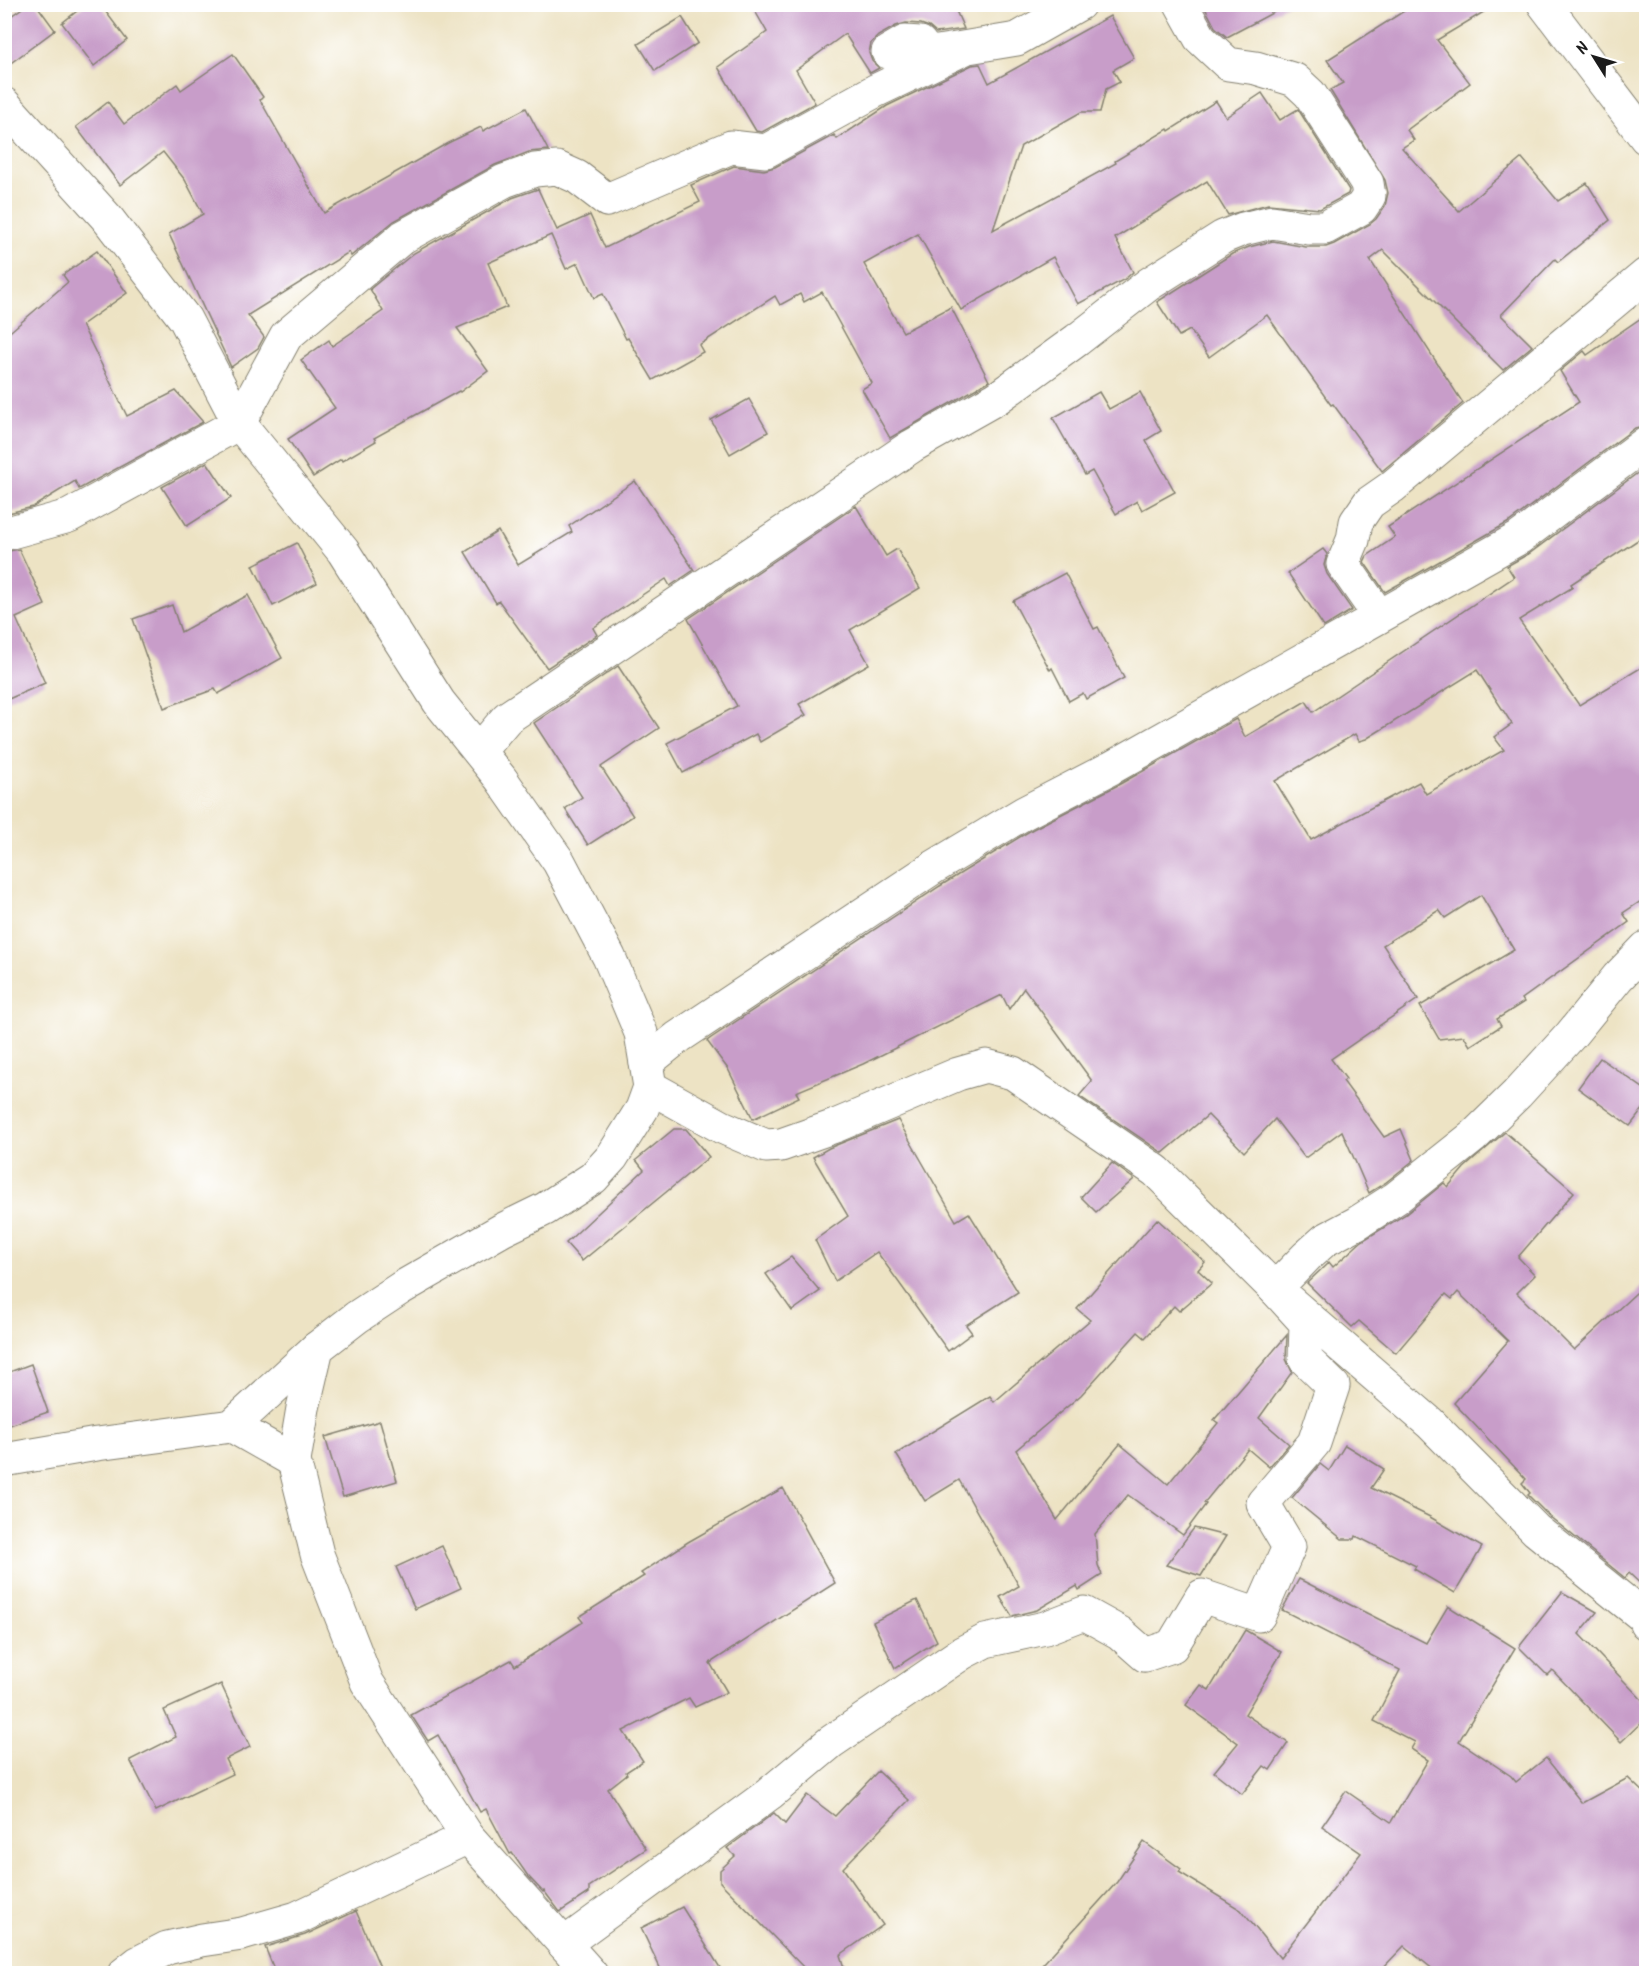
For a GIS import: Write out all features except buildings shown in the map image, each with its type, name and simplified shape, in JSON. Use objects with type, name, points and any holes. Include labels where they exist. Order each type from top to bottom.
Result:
[{"type":"street","points":[[888,52],[904,42],[920,43],[927,52],[963,50],[1017,39],[1079,4]]},
{"type":"street","points":[[479,751],[507,718],[912,446],[997,398],[1149,284],[1223,237],[1272,222],[1325,228],[1361,208],[1369,196],[1367,183],[1310,94],[1295,80],[1256,68],[1227,64],[1200,38],[1181,4]]},
{"type":"street","points":[[1544,4],[1647,138]]},
{"type":"street","points":[[4,534],[69,516],[239,423],[286,336],[403,237],[504,181],[535,170],[557,168],[577,177],[607,200],[731,147],[766,151],[875,91],[963,50]]},
{"type":"street","points":[[4,104],[107,218],[185,319],[239,423],[343,551],[439,702],[501,778],[559,861],[609,957],[641,1033],[648,1075],[642,1108],[612,1157],[593,1178],[545,1209],[502,1230],[401,1288],[357,1317],[317,1348],[232,1426],[97,1444],[4,1461]]},
{"type":"street","points":[[1379,616],[1343,564],[1353,540],[1356,522],[1369,503],[1392,487],[1647,275]]},
{"type":"street","points":[[648,1075],[677,1038],[934,867],[1024,813],[1111,768],[1519,538],[1647,443]]},
{"type":"street","points":[[1275,1289],[1325,1240],[1396,1198],[1474,1136],[1518,1094],[1570,1036],[1618,977],[1644,955]]},
{"type":"street","points":[[564,1944],[769,1794],[831,1742],[916,1683],[985,1641],[1045,1628],[1084,1613],[1120,1633],[1145,1655],[1172,1646],[1202,1596],[1259,1615],[1289,1547],[1263,1503],[1314,1443],[1333,1386],[1305,1359],[1306,1323],[1275,1289],[1156,1171],[1013,1073],[986,1066],[958,1074],[835,1126],[781,1145],[766,1146],[722,1127],[648,1075]]},
{"type":"street","points":[[1275,1289],[1430,1423],[1536,1530],[1646,1618]]},
{"type":"street","points":[[317,1348],[294,1461],[317,1554],[367,1682],[468,1837],[591,1974]]},
{"type":"street","points":[[232,1426],[294,1461]]},
{"type":"street","points":[[124,1974],[138,1963],[166,1948],[242,1934],[297,1918],[468,1837]]}]
